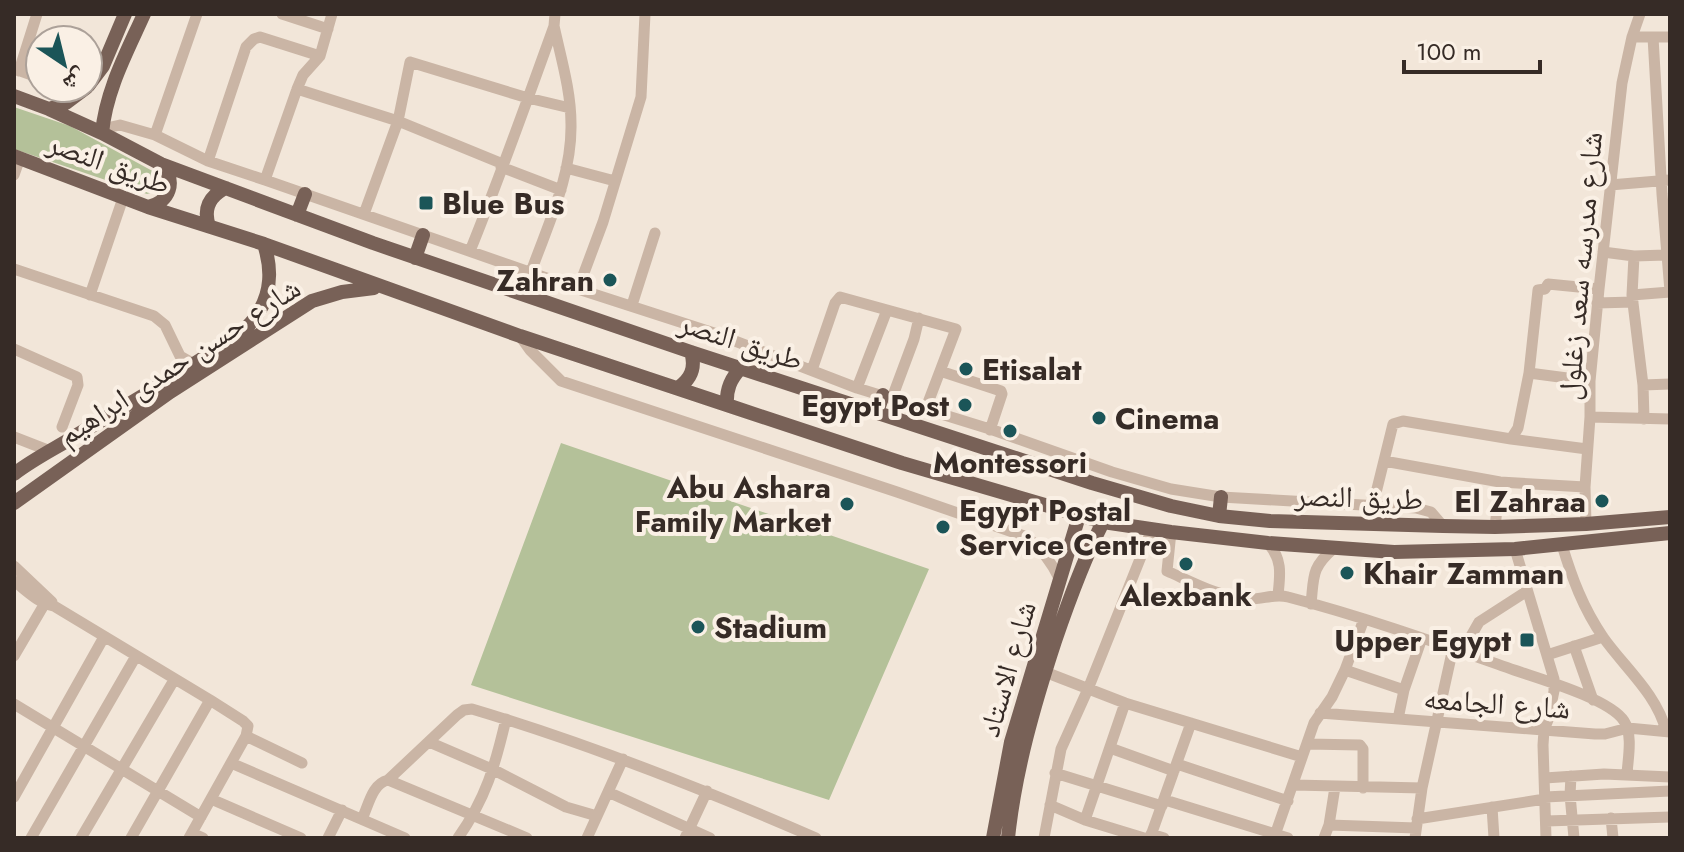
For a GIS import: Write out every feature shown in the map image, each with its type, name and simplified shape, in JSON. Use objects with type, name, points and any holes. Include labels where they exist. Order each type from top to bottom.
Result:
[{"type":"main road","points":[[104,64],[125,14]]},
{"type":"main road","points":[[103,133],[112,88],[144,14]]},
{"type":"main road","name":"طريق النصر","points":[[14,96],[103,133],[161,164],[415,258],[691,352],[1171,506],[1219,516],[1270,521],[1394,525],[1495,527],[1670,517]]},
{"type":"main road","points":[[49,109],[63,104]]},
{"type":"main road","name":"طريق النصر","points":[[17,157],[148,207],[264,244],[520,336],[902,463],[1103,522],[1268,543],[1394,552],[1515,549],[1670,533]]},
{"type":"main road","points":[[148,207],[163,201],[170,186],[170,178],[161,164]]},
{"type":"main road","points":[[209,226],[206,217],[210,199],[226,188]]},
{"type":"main road","points":[[297,215],[305,194]]},
{"type":"main road","points":[[415,258],[423,235]]},
{"type":"main road","name":"شارع حسن حمدى ابراهيم","points":[[14,503],[255,318],[263,305],[270,274],[264,244]]},
{"type":"main road","name":"شارع حسن حمدى ابراهيم","points":[[14,474],[312,301],[342,292],[382,287]]},
{"type":"main road","points":[[678,388],[690,377],[693,369],[691,352]]},
{"type":"main road","points":[[727,405],[730,381],[741,368]]},
{"type":"main road","points":[[877,412],[887,396]]},
{"type":"main road","points":[[50,451],[60,454],[62,469]]},
{"type":"main road","points":[[1219,516],[1221,497]]},
{"type":"main road","name":"شارع الاستاد","points":[[993,838],[1011,742],[1079,516]]},
{"type":"main road","name":"شارع الاستاد","points":[[1008,838],[1022,756],[1045,672],[1078,575],[1103,522]]},
{"type":"main road","points":[[1353,550],[1361,538],[1357,523]]},
{"type":"main road","points":[[1394,525],[1385,536],[1387,546],[1394,552]]},
{"type":"street","points":[[17,70],[37,14]]},
{"type":"street","points":[[155,135],[197,14]]},
{"type":"street","points":[[282,14],[328,29]]},
{"type":"street","points":[[265,180],[303,75],[320,56],[332,14]]},
{"type":"street","points":[[578,289],[603,222],[641,97],[645,14]]},
{"type":"street","name":"شارع مدرسه سعد زغلول","points":[[1586,524],[1590,381],[1597,303],[1622,83],[1640,14]]},
{"type":"street","points":[[470,251],[554,20]]},
{"type":"street","points":[[531,272],[561,190],[571,124],[569,96],[554,20]]},
{"type":"street","points":[[208,161],[246,47],[254,39],[260,37],[320,56]]},
{"type":"street","points":[[1632,37],[1670,37]]},
{"type":"street","points":[[1597,303],[1670,291],[1666,255],[1666,181],[1653,37]]},
{"type":"street","points":[[364,214],[398,121],[410,62],[570,108]]},
{"type":"street","points":[[297,89],[398,121],[561,190]]},
{"type":"street","points":[[103,133],[120,125],[155,135],[208,161],[714,333],[857,388],[926,408],[1112,472],[1171,489],[1221,497],[1416,508],[1431,512],[1443,526]]},
{"type":"street","points":[[14,175],[17,157]]},
{"type":"street","points":[[566,168],[615,181]]},
{"type":"street","points":[[1610,185],[1666,181]]},
{"type":"street","points":[[90,295],[123,198]]},
{"type":"street","points":[[632,305],[655,233]]},
{"type":"street","points":[[1603,252],[1634,256],[1666,255]]},
{"type":"street","points":[[1634,256],[1632,299],[1644,419]]},
{"type":"street","points":[[14,269],[154,316],[165,325],[180,356],[194,364]]},
{"type":"street","points":[[1511,439],[1518,428],[1529,373],[1538,290],[1545,289],[1548,284],[1599,289]]},
{"type":"street","points":[[812,370],[837,298],[844,297],[956,329],[926,408]]},
{"type":"street","points":[[857,388],[887,310]]},
{"type":"street","points":[[887,396],[914,339],[919,318]]},
{"type":"street","points":[[520,336],[561,381],[1027,537],[1048,559],[1060,580]]},
{"type":"street","points":[[14,349],[77,377],[78,385],[62,427]]},
{"type":"street","points":[[940,371],[1001,391],[1001,400],[990,430]]},
{"type":"street","points":[[1529,373],[1590,381]]},
{"type":"street","points":[[1643,385],[1670,384]]},
{"type":"street","points":[[1590,417],[1670,419]]},
{"type":"street","points":[[1373,505],[1396,421],[1587,449]]},
{"type":"street","points":[[14,437],[50,451]]},
{"type":"street","points":[[1384,461],[1500,482],[1585,487]]},
{"type":"street","points":[[1495,527],[1500,482]]},
{"type":"street","points":[[1044,838],[1061,749],[1152,529]]},
{"type":"street","points":[[1171,532],[1167,571],[1231,597],[1262,599],[1278,595],[1364,619],[1593,700],[1620,716],[1628,728],[1627,774]]},
{"type":"street","points":[[1268,543],[1275,551],[1280,566],[1278,595]]},
{"type":"street","points":[[1562,545],[1577,591],[1603,637],[1651,698],[1668,732]]},
{"type":"street","points":[[1311,604],[1315,570],[1334,548]]},
{"type":"street","points":[[1515,549],[1554,685],[1544,730],[1546,838]]},
{"type":"street","points":[[14,566],[49,602]]},
{"type":"street","points":[[14,581],[246,723],[246,736],[201,817],[195,836]]},
{"type":"street","points":[[1416,828],[1437,723],[1458,650],[1479,622],[1527,591]]},
{"type":"street","points":[[14,656],[19,637],[49,602]]},
{"type":"street","points":[[1275,836],[1314,723],[1332,697],[1345,670],[1364,619]]},
{"type":"street","points":[[14,797],[104,637]]},
{"type":"street","points":[[1547,655],[1603,637]]},
{"type":"street","points":[[1398,719],[1404,690],[1422,638]]},
{"type":"street","points":[[1574,646],[1593,700]]},
{"type":"street","points":[[31,838],[136,656]]},
{"type":"street","points":[[1345,670],[1404,690]]},
{"type":"street","points":[[1045,672],[1125,703],[1302,757]]},
{"type":"street","points":[[81,838],[174,680]]},
{"type":"street","points":[[131,838],[210,700]]},
{"type":"street","points":[[1085,820],[1125,703]]},
{"type":"street","points":[[14,704],[201,817]]},
{"type":"street","points":[[362,819],[376,787],[388,780],[464,710],[472,709],[623,759],[816,838]]},
{"type":"street","name":"شارع الجامعه","points":[[1320,713],[1605,734],[1628,728],[1668,732]]},
{"type":"street","points":[[458,838],[474,815],[494,770],[506,719]]},
{"type":"street","points":[[1050,805],[1085,820],[1152,837],[1191,723]]},
{"type":"street","points":[[246,736],[302,763]]},
{"type":"street","points":[[429,742],[494,770],[566,807],[597,816]]},
{"type":"street","points":[[1308,744],[1360,745],[1363,749],[1363,788]]},
{"type":"street","points":[[1110,748],[1288,801]]},
{"type":"street","points":[[587,838],[623,759]]},
{"type":"street","points":[[231,763],[405,838]]},
{"type":"street","points":[[1055,773],[1288,838]]},
{"type":"street","points":[[1545,778],[1627,774],[1670,777]]},
{"type":"street","points":[[1571,776],[1574,838]]},
{"type":"street","points":[[388,780],[527,838]]},
{"type":"street","points":[[1294,785],[1422,788]]},
{"type":"street","points":[[1324,838],[1335,787]]},
{"type":"street","points":[[688,833],[707,791]]},
{"type":"street","points":[[1329,825],[1416,828],[1492,807],[1545,798],[1670,791]]},
{"type":"street","points":[[608,792],[688,833],[710,838]]},
{"type":"street","points":[[211,799],[301,838]]},
{"type":"street","points":[[1492,807],[1494,838]]},
{"type":"street","points":[[328,838],[342,810]]},
{"type":"street","points":[[1546,821],[1670,817]]},
{"type":"street","points":[[1611,818],[1613,838]]},
{"type":"green space","points":[[14,107],[70,126],[158,174],[162,184],[157,191],[147,194],[14,149]]},
{"type":"green space","name":"Stadium","points":[[561,443],[929,569],[829,800],[471,685]]},
{"type":"place","name":"Blue Bus","points":[[426,203]]},
{"type":"place","name":"Zahran","points":[[610,280]]},
{"type":"place","name":"Etisalat","points":[[966,369]]},
{"type":"place","name":"Egypt Post","points":[[965,405]]},
{"type":"place","name":"Cinema","points":[[1099,418]]},
{"type":"place","name":"Montessori","points":[[1010,431]]},
{"type":"place","name":"El Zahraa","points":[[1602,501]]},
{"type":"place","name":"Abu Ashara Family Market","points":[[847,504]]},
{"type":"place","name":"Egypt Postal Service Centre","points":[[943,527]]},
{"type":"place","name":"Alexbank","points":[[1186,564]]},
{"type":"place","name":"Khair Zamman","points":[[1347,573]]},
{"type":"place","name":"Stadium","points":[[698,627]]},
{"type":"place","name":"Upper Egypt","points":[[1527,640]]}]
